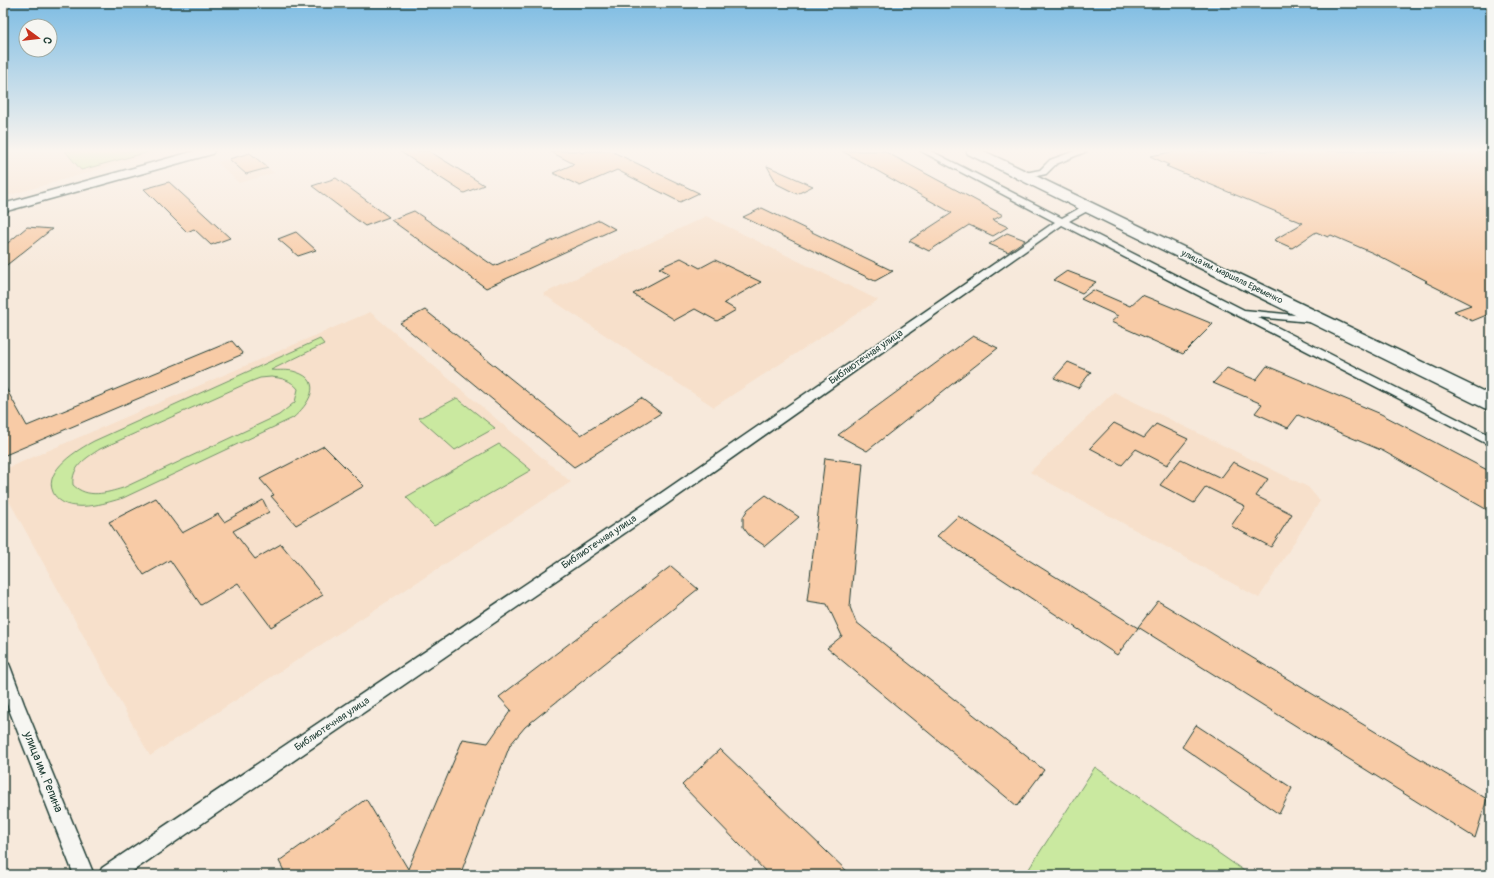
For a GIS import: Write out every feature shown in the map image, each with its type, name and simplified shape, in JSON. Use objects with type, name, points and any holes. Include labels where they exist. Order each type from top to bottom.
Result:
[{"type":"highway","name":"улица им. маршала Еременко","points":[[1056,192],[1491,403]]},
{"type":"main road","points":[[3,208],[61,192]]},
{"type":"street","points":[[1004,192],[1491,442]]},
{"type":"street","name":"Библиотечная улица","points":[[109,875],[659,502],[1062,222],[1088,207]]},
{"type":"street","points":[[1238,313],[1322,321]]},
{"type":"street","name":"улица им. Репина","points":[[3,669],[15,704],[84,875]]},
{"type":"shaded area","points":[[3,192],[20,192],[3,197]]},
{"type":"shaded area","points":[[706,216],[878,300],[714,407],[543,294]]},
{"type":"shaded area","points":[[370,312],[571,482],[150,756],[3,490],[3,470]]},
{"type":"shaded area","points":[[1114,392],[1308,487],[1320,501],[1259,598],[1030,472]]},
{"type":"green space","points":[[320,339],[324,344],[271,370],[293,371],[305,376],[310,381],[312,387],[311,394],[304,407],[293,418],[123,498],[102,504],[87,506],[73,506],[66,504],[58,499],[53,492],[51,484],[53,476],[64,461],[94,441]],"holes":[[[271,377],[283,379],[298,389],[295,402],[279,415],[123,488],[97,494],[85,492],[73,485],[74,473],[77,468],[100,449],[252,381],[260,378]]]},
{"type":"green space","points":[[457,398],[495,428],[455,450],[419,418]]},
{"type":"green space","points":[[499,444],[531,470],[434,526],[406,497]]},
{"type":"green space","points":[[1095,767],[1250,875],[1025,875]]},
{"type":"building","points":[[147,192],[180,192],[230,238],[211,245],[194,229],[187,232]]},
{"type":"building","points":[[320,192],[355,192],[389,217],[365,226]]},
{"type":"building","points":[[660,192],[699,193],[680,202]]},
{"type":"building","points":[[915,192],[960,192],[1003,215],[993,220],[1008,227],[993,236],[969,225],[929,251],[909,241],[952,213]]},
{"type":"building","points":[[1228,192],[1491,192],[1491,315],[1489,314],[1472,321],[1454,311],[1471,305],[1425,282],[1427,281],[1373,253],[1331,235],[1328,237],[1316,232],[1292,248],[1274,240],[1303,223]]},
{"type":"building","points":[[762,208],[893,271],[875,281],[743,217]]},
{"type":"building","points":[[414,211],[494,266],[599,220],[615,229],[486,288],[391,220]]},
{"type":"building","points":[[27,227],[52,229],[3,268],[3,247]]},
{"type":"building","points":[[296,232],[316,250],[298,256],[278,239]]},
{"type":"building","points":[[1007,233],[1025,240],[1008,252],[989,244]]},
{"type":"building","points":[[681,258],[700,268],[715,260],[761,282],[724,303],[736,310],[717,321],[695,309],[675,320],[633,294],[670,274],[659,268]]},
{"type":"building","points":[[1067,271],[1096,282],[1082,293],[1054,280]]},
{"type":"building","points":[[1093,290],[1130,306],[1142,295],[1213,324],[1183,354],[1111,322],[1118,316],[1081,299]]},
{"type":"building","points":[[425,310],[581,435],[641,398],[661,413],[574,467],[400,323]]},
{"type":"building","points":[[973,336],[998,348],[867,451],[838,435]]},
{"type":"building","points":[[232,341],[243,354],[3,456],[3,383],[27,426]]},
{"type":"building","points":[[1068,362],[1091,372],[1078,388],[1054,378]]},
{"type":"building","points":[[1267,366],[1381,414],[1491,472],[1491,512],[1383,451],[1298,415],[1288,428],[1255,413],[1262,404],[1213,383],[1227,368],[1256,380]]},
{"type":"building","points":[[1114,423],[1144,438],[1156,424],[1188,439],[1167,465],[1136,449],[1122,465],[1090,448]]},
{"type":"building","points":[[324,446],[364,486],[296,525],[271,496],[274,495],[260,479]]},
{"type":"building","points":[[825,458],[863,463],[850,607],[856,622],[1044,770],[1017,806],[827,648],[842,636],[827,604],[807,601]]},
{"type":"building","points":[[1181,459],[1221,478],[1233,462],[1268,479],[1256,496],[1292,514],[1271,547],[1231,526],[1245,506],[1206,487],[1194,503],[1160,485]]},
{"type":"building","points":[[766,495],[799,517],[765,546],[749,535],[743,527],[743,517],[748,509]]},
{"type":"building","points":[[156,498],[182,533],[218,514],[224,522],[263,500],[269,512],[233,531],[255,559],[281,544],[323,595],[271,627],[238,583],[201,605],[170,560],[144,575],[109,522]]},
{"type":"building","points":[[958,516],[1138,628],[1117,655],[937,536]]},
{"type":"building","points":[[671,566],[698,589],[525,727],[510,745],[460,875],[286,875],[279,861],[366,799],[408,869],[463,739],[488,743],[511,710],[499,697]]},
{"type":"building","points":[[1158,601],[1487,799],[1475,838],[1138,627]]},
{"type":"building","points":[[1196,725],[1292,788],[1279,814],[1182,747]]},
{"type":"building","points":[[720,749],[851,875],[769,875],[682,785]]}]
